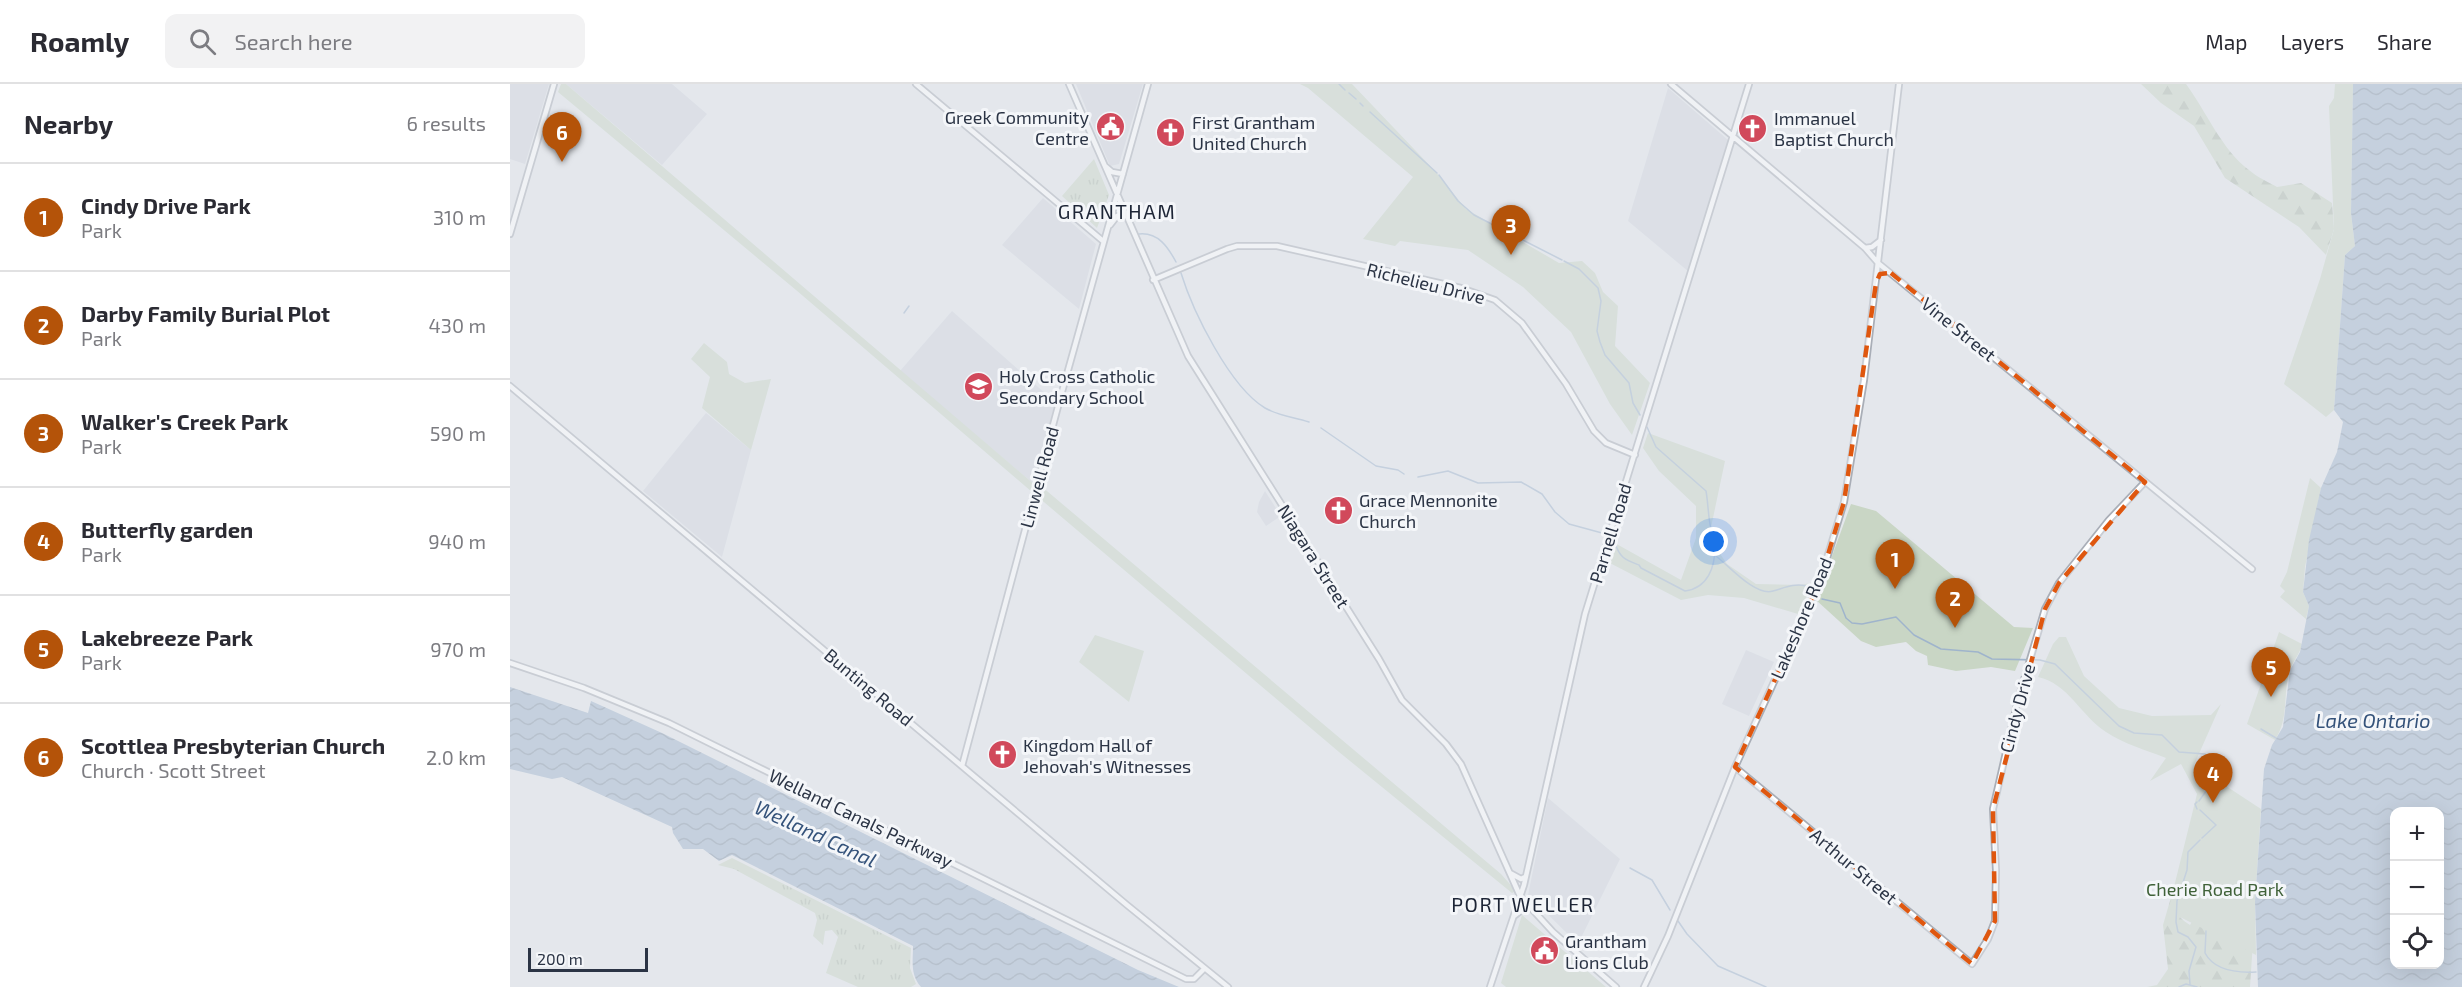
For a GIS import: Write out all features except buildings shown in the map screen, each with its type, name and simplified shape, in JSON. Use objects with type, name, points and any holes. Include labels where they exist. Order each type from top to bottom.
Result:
[{"type":"main road","points":[[510,234],[554,84]]},
{"type":"main road","points":[[916,84],[1103,242]]},
{"type":"main road","name":"Niagara Street","points":[[1069,84],[1188,356],[1379,659],[1402,700],[1446,744],[1461,764],[1520,896],[1554,932],[1616,987]]},
{"type":"main road","name":"Linwell Road","points":[[962,766],[1103,242],[1148,84]]},
{"type":"main road","name":"Vine Street","points":[[1671,84],[1865,248],[1878,263],[2252,569]]},
{"type":"main road","name":"Parnell Road","points":[[1490,987],[1525,877],[1585,614],[1749,84]]},
{"type":"main road","name":"Lakeshore Road","points":[[1644,987],[1668,936],[1735,767],[1820,581],[1844,502],[1864,380],[1899,84]]},
{"type":"main road","points":[[1104,165],[1112,172],[1123,174]]},
{"type":"main road","points":[[1107,230],[1117,216],[1125,216]]},
{"type":"main road","points":[[1865,248],[1872,247],[1881,240]]},
{"type":"main road","name":"Richelieu Drive","points":[[1153,280],[1227,249],[1238,246],[1277,246],[1409,278],[1461,288],[1495,300],[1522,323],[1566,384],[1594,431],[1606,442],[1635,455]]},
{"type":"main road","points":[[1876,283],[1880,274],[1891,273]]},
{"type":"main road","name":"Bunting Road","points":[[510,386],[1228,987]]},
{"type":"main road","name":"Cindy Drive","points":[[1972,964],[1988,939],[1995,921],[1996,870],[1993,809],[2008,738],[2044,609],[2059,583],[2109,520],[2145,482]]},
{"type":"main road","name":"Welland Canals Parkway","points":[[510,663],[584,688],[669,723],[1186,979],[1194,979],[1204,969]]},
{"type":"main road","name":"Arthur Street","points":[[1735,767],[1972,964]]},
{"type":"main road","points":[[1508,872],[1521,879],[1525,877]]},
{"type":"main road","points":[[1512,918],[1528,905]]},
{"type":"highlighted area","points":[[1891,273],[2145,482],[2059,583],[2045,609],[1993,809],[1995,921],[1972,964],[1735,767],[1820,581],[1844,502],[1876,283],[1880,274]]},
{"type":"shaded area","points":[[510,84],[549,84],[525,164],[510,159]]},
{"type":"shaded area","points":[[566,84],[672,84],[707,114],[662,165]]},
{"type":"shaded area","points":[[1076,84],[1143,84],[1119,164],[1110,166]]},
{"type":"shaded area","points":[[1668,88],[1728,140],[1689,272],[1628,221]]},
{"type":"shaded area","points":[[1043,198],[1096,244],[1079,309],[1002,245]]},
{"type":"shaded area","name":"Holy Cross Catholic Secondary School","points":[[952,311],[1055,402],[1035,485],[900,371]]},
{"type":"shaded area","points":[[706,413],[751,450],[722,557],[643,491]]},
{"type":"shaded area","points":[[1265,491],[1281,516],[1266,526],[1257,512]]},
{"type":"shaded area","points":[[1746,650],[1774,662],[1749,716],[1722,704]]},
{"type":"shaded area","points":[[1548,798],[1620,859],[1578,944],[1528,895]]},
{"type":"green space","points":[[561,84],[566,84],[1035,485],[1032,492],[796,290],[558,92]]},
{"type":"green space","points":[[1300,84],[1352,84],[1435,171],[1466,209],[1559,263],[1582,261],[1595,273],[1603,292],[1618,306],[1615,346],[1650,383],[1632,435],[1610,404],[1571,332],[1523,287],[1468,250],[1400,241],[1395,246],[1363,239],[1413,177],[1308,88]]},
{"type":"green space","points":[[2141,84],[2186,84],[2222,141],[2239,162],[2277,187],[2301,183],[2332,203],[2334,229],[2326,255],[2299,227],[2225,178],[2194,126],[2161,103]]},
{"type":"green space","points":[[2335,84],[2353,84],[2351,213],[2355,246],[2345,255],[2334,410],[2326,417],[2284,384],[2320,279],[2334,229],[2329,106],[2334,98]]},
{"type":"green space","points":[[1094,159],[1109,195],[1097,228],[1062,196]]},
{"type":"green space","points":[[704,343],[727,362],[729,374],[745,383],[771,379],[751,450],[702,408],[710,377],[691,359]]},
{"type":"green space","points":[[1648,433],[1725,461],[1709,537],[1727,564],[1756,584],[1801,585],[1814,582],[1798,614],[1744,598],[1708,595],[1681,600],[1606,561],[1613,542],[1681,580],[1696,538],[1696,506],[1659,471],[1643,448]]},
{"type":"green space","points":[[2310,478],[2321,488],[2305,567],[2303,592],[2309,606],[2306,619],[2280,597],[2285,591],[2280,586],[2287,572]]},
{"type":"green space","points":[[1041,486],[1501,874],[1516,891],[1512,893],[1339,752],[1038,497]]},
{"type":"green space","points":[[1851,504],[1876,511],[2014,627],[2033,628],[2015,671],[1991,667],[1956,671],[1928,665],[1927,656],[1916,651],[1906,642],[1876,647],[1861,641],[1816,600]]},
{"type":"green space","points":[[2279,632],[2302,644],[2290,670],[2283,722],[2275,740],[2247,724]]},
{"type":"green space","points":[[1095,635],[1144,651],[1129,702],[1079,662]]},
{"type":"green space","name":"Cherie Road Park","points":[[2059,637],[2066,637],[2084,676],[2119,708],[2152,716],[2211,715],[2221,704],[2194,765],[2261,809],[2255,902],[2256,955],[2168,911],[2197,794],[2181,764],[2150,781],[2166,758],[2106,732],[2058,686],[2038,677],[2053,644]]},
{"type":"green space","points":[[732,858],[911,948],[910,968],[916,984],[911,987],[858,987],[826,973],[838,937],[832,930],[825,931],[823,945],[813,936],[817,920],[815,913],[734,869],[718,865]]},
{"type":"green space","points":[[2174,887],[2178,913],[2190,925],[2207,896],[2253,941],[2250,987],[2147,987],[2157,985],[2168,969],[2163,925]]},
{"type":"green space","points":[[1522,915],[1606,987],[1506,987],[1501,983]]},
{"type":"water","name":"Lake Ontario","points":[[2353,84],[2462,84],[2462,987],[2258,987],[2255,902],[2264,769],[2272,745],[2283,727],[2290,670],[2300,652],[2309,606],[2303,592],[2309,540],[2321,488],[2337,452],[2343,422],[2334,410],[2345,255],[2355,246],[2351,213]]},
{"type":"water","name":"Welland Canal","points":[[510,687],[588,713],[591,701],[662,733],[1138,970],[1179,987],[921,987],[914,973],[913,946],[732,855],[719,861],[703,849],[683,849],[672,827],[562,777],[552,779],[510,769]]},
{"type":"waterway","points":[[1339,84],[1345,90]]},
{"type":"waterway","points":[[1349,93],[1356,99]]},
{"type":"waterway","points":[[1360,103],[1363,106]]},
{"type":"waterway","points":[[1370,112],[1437,173]]},
{"type":"waterway","points":[[1439,175],[1458,201],[1474,215],[1562,260]]},
{"type":"waterway","points":[[1139,234],[1152,235],[1157,238],[1170,251],[1176,262]]},
{"type":"waterway","points":[[1564,261],[1579,269],[1598,288],[1601,301],[1597,331],[1600,342],[1605,355],[1629,383],[1633,403],[1640,415]]},
{"type":"waterway","points":[[1181,273],[1194,308],[1214,347],[1239,384],[1252,398],[1270,411],[1309,422]]},
{"type":"waterway","points":[[904,313],[909,306]]},
{"type":"waterway","points":[[1615,542],[1624,558],[1685,591],[1705,581],[1714,562],[1715,544],[1706,491],[1656,447],[1647,427]]},
{"type":"waterway","points":[[1321,428],[1376,466],[1398,470],[1404,474]]},
{"type":"waterway","points":[[1418,477],[1448,471],[1478,483],[1521,482],[1542,494],[1555,512],[1569,524],[1602,533]]},
{"type":"waterway","points":[[1716,556],[1743,580],[1766,592],[1793,585],[1806,586]]},
{"type":"waterway","points":[[1822,599],[1840,603],[1846,618],[1852,623],[1862,624],[1896,617],[1914,635],[1941,649],[1978,652],[1992,659],[2040,660],[2055,664],[2119,726],[2134,733],[2162,735],[2179,752],[2205,754],[2211,763],[2214,780],[2199,801]]},
{"type":"waterway","points":[[2261,729],[2276,738]]},
{"type":"waterway","points":[[2197,802],[2195,804],[2197,809]]},
{"type":"waterway","points":[[2200,810],[2216,825],[2202,838]]},
{"type":"waterway","points":[[2190,984],[2189,971],[2196,947],[2188,937],[2178,932],[2177,901],[2187,870],[2188,852],[2200,840]]},
{"type":"waterway","points":[[1630,868],[1652,880],[1670,910]]},
{"type":"waterway","points":[[1678,921],[1687,934],[1718,966],[1766,987]]},
{"type":"waterway","points":[[2206,931],[2205,953],[2209,959],[2220,967],[2234,971],[2256,972]]},
{"type":"waterway","points":[[2179,987],[2186,984],[2197,987]]},
{"type":"place","name":"Greek Community Centre","points":[[1110,127]]},
{"type":"place","name":"Immanuel Baptist Church","points":[[1753,128]]},
{"type":"place","name":"First Grantham United Church","points":[[1171,132]]},
{"type":"place","name":"Scottlea Presbyterian Church","points":[[562,162]]},
{"type":"place","name":"Walker's Creek Park","points":[[1511,255]]},
{"type":"place","name":"Holy Cross Catholic Secondary School","points":[[978,386]]},
{"type":"place","name":"Grace Mennonite Church","points":[[1338,510]]},
{"type":"place","name":"Cindy Drive Park","points":[[1895,589]]},
{"type":"place","name":"Darby Family Burial Plot","points":[[1955,628]]},
{"type":"place","name":"Lakebreeze Park","points":[[2271,697]]},
{"type":"place","name":"Kingdom Hall of Jehovah's Witnesses","points":[[1002,755]]},
{"type":"place","name":"Butterfly garden","points":[[2213,803]]},
{"type":"place","name":"Grantham Lions Club","points":[[1544,951]]},
{"type":"district","name":"GRANTHAM","points":[[1117,211]]},
{"type":"district","name":"PORT WELLER","points":[[1523,904]]}]
